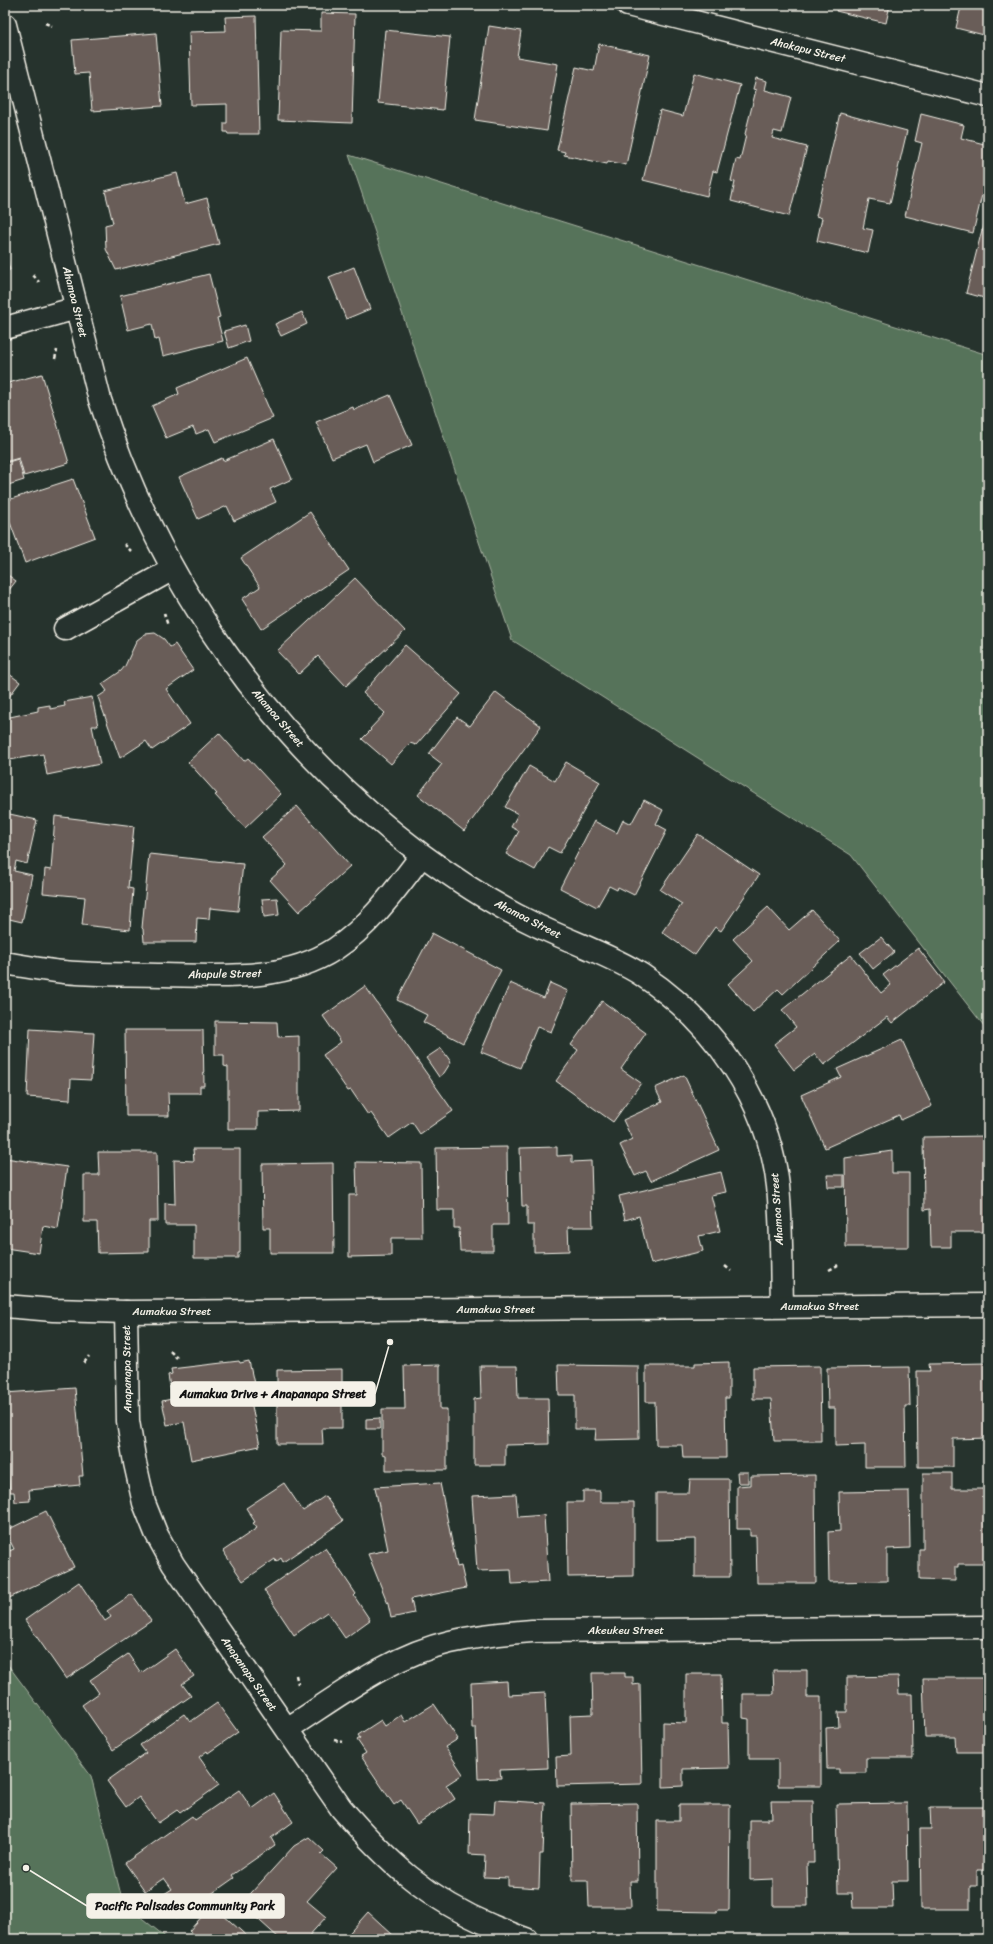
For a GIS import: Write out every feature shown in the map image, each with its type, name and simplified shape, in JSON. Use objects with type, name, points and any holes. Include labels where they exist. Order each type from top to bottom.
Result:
[{"type":"street","name":"Ahakapu Street","points":[[628,5],[988,96]]},
{"type":"street","name":"Ahamoa Street","points":[[5,25],[100,400],[114,442],[148,522],[173,569],[219,644],[260,700],[321,768],[372,815],[422,855],[473,890],[531,923],[641,974],[679,1004],[708,1032],[729,1059],[745,1086],[759,1114],[770,1146],[778,1184],[782,1306]]},
{"type":"street","points":[[5,328],[77,308]]},
{"type":"street","points":[[65,629],[173,569]]},
{"type":"street","name":"Ahapule Street","points":[[5,963],[76,973],[217,976],[255,975],[283,970],[311,962],[334,949],[360,930],[381,908],[422,855]]},
{"type":"street","name":"Aumakua Street","points":[[5,1306],[53,1310],[126,1312],[988,1305]]},
{"type":"street","name":"Anapanapa Street","points":[[126,1312],[128,1421],[135,1463],[144,1503],[156,1533],[173,1564],[341,1808],[370,1840],[401,1871],[437,1897],[477,1919],[526,1939]]},
{"type":"street","name":"Akeukeu Street","points":[[287,1729],[367,1677],[404,1658],[449,1642],[491,1634],[532,1631],[988,1627]]},
{"type":"path","points":[[45,23],[52,26]]},
{"type":"path","points":[[33,275],[39,282]]},
{"type":"path","points":[[55,359],[57,349]]},
{"type":"path","points":[[124,544],[132,552]]},
{"type":"path","points":[[164,613],[168,626]]},
{"type":"path","points":[[829,1270],[838,1265]]},
{"type":"path","points":[[725,1266],[731,1271]]},
{"type":"path","points":[[170,1351],[178,1358]]},
{"type":"path","points":[[84,1363],[89,1356]]},
{"type":"path","points":[[296,1676],[298,1684]]},
{"type":"path","points":[[334,1740],[343,1742]]},
{"type":"green space","points":[[349,155],[988,355],[988,1031],[851,855],[512,640]]},
{"type":"green space","points":[[5,1661],[91,1776],[123,1903],[168,1939],[5,1939]]},
{"type":"building","points":[[838,5],[890,5],[886,23],[836,11]]},
{"type":"building","points":[[952,5],[988,5],[988,36],[956,28],[961,7]]},
{"type":"building","points":[[321,13],[355,14],[352,123],[278,120],[281,30],[321,31]]},
{"type":"building","points":[[256,16],[259,134],[228,134],[227,132],[224,132],[224,123],[227,123],[227,104],[191,105],[189,32],[226,31],[225,17]]},
{"type":"building","points":[[489,26],[521,31],[517,57],[558,64],[547,131],[475,120]]},
{"type":"building","points":[[385,30],[450,37],[443,110],[378,103]]},
{"type":"building","points":[[156,33],[162,106],[92,111],[89,73],[75,74],[72,40]]},
{"type":"building","points":[[599,44],[650,55],[626,165],[608,161],[607,164],[564,155],[565,152],[557,150],[576,67],[594,71]]},
{"type":"building","points":[[694,73],[740,85],[717,172],[713,171],[707,196],[643,180],[660,110],[683,116]]},
{"type":"building","points":[[756,78],[767,81],[765,90],[791,97],[782,133],[774,131],[772,138],[807,147],[789,216],[731,201],[735,182],[731,181],[736,159],[740,160],[756,90],[753,89]]},
{"type":"building","points":[[840,113],[907,131],[890,203],[869,199],[863,228],[873,230],[868,253],[817,241],[822,218],[816,216]]},
{"type":"building","points":[[921,114],[964,125],[961,138],[988,145],[988,169],[973,233],[905,216],[922,143],[915,141]]},
{"type":"building","points":[[177,173],[185,204],[207,198],[219,244],[116,270],[106,249],[105,225],[113,223],[105,191]]},
{"type":"building","points":[[988,211],[988,299],[966,293]]},
{"type":"building","points":[[5,251],[10,270],[5,271]]},
{"type":"building","points":[[354,267],[370,309],[346,319],[329,277]]},
{"type":"building","points":[[209,274],[220,317],[217,318],[223,341],[163,356],[159,339],[155,340],[152,324],[128,330],[120,296]]},
{"type":"building","points":[[302,312],[307,324],[281,336],[275,324]]},
{"type":"building","points":[[245,325],[249,341],[229,348],[224,331]]},
{"type":"building","points":[[247,358],[273,418],[215,442],[209,429],[196,434],[193,427],[166,438],[152,406],[179,394],[177,388]]},
{"type":"building","points":[[42,374],[69,463],[24,476],[19,458],[5,462],[5,376],[7,376],[8,383]]},
{"type":"building","points":[[390,395],[412,445],[373,462],[366,444],[332,458],[316,422],[353,407],[354,410]]},
{"type":"building","points":[[274,439],[292,479],[270,489],[276,502],[234,521],[227,506],[198,519],[179,477],[222,458],[223,461]]},
{"type":"building","points":[[18,459],[24,480],[5,486],[5,463]]},
{"type":"building","points":[[73,479],[95,537],[25,563],[5,509],[5,501]]},
{"type":"building","points":[[310,512],[349,570],[261,629],[242,599],[260,587],[241,558]]},
{"type":"building","points":[[5,573],[16,581],[5,595]]},
{"type":"building","points":[[355,578],[405,631],[346,686],[318,656],[299,674],[277,651]]},
{"type":"building","points":[[155,633],[164,639],[170,647],[175,644],[193,670],[166,689],[190,724],[152,750],[146,741],[120,758],[98,697],[107,691],[102,684],[121,671],[125,666],[137,640],[145,634]]},
{"type":"building","points":[[405,645],[461,694],[416,745],[410,743],[391,764],[362,739],[385,713],[363,693]]},
{"type":"building","points":[[5,671],[20,682],[5,702]]},
{"type":"building","points":[[496,692],[541,726],[464,831],[418,795],[442,764],[429,754],[457,717],[470,726]]},
{"type":"building","points":[[92,697],[98,726],[92,726],[100,764],[47,775],[43,754],[10,760],[5,734],[5,718],[38,711],[38,707],[50,705],[50,709],[65,706],[64,702]]},
{"type":"building","points":[[219,733],[244,761],[248,758],[281,794],[245,828],[188,762]]},
{"type":"building","points":[[566,762],[600,782],[560,853],[548,847],[535,870],[506,854],[519,831],[511,827],[518,814],[505,807],[529,766],[555,781]]},
{"type":"building","points":[[644,800],[663,810],[656,824],[667,830],[634,895],[618,887],[617,890],[609,886],[597,907],[560,888],[594,821],[617,833],[623,820],[631,824]]},
{"type":"building","points":[[297,806],[350,866],[299,912],[270,880],[287,865],[262,837]]},
{"type":"building","points":[[5,813],[37,820],[27,864],[16,861],[14,871],[32,875],[22,922],[5,918]]},
{"type":"building","points":[[55,816],[134,826],[128,888],[133,889],[130,930],[82,925],[85,897],[43,893],[45,869],[51,870]]},
{"type":"building","points":[[698,834],[759,875],[721,931],[715,927],[695,955],[662,932],[682,904],[660,890]]},
{"type":"building","points":[[149,854],[243,864],[238,911],[210,908],[209,919],[197,918],[196,942],[144,942],[142,928]]},
{"type":"building","points":[[277,898],[279,915],[264,917],[262,899]]},
{"type":"building","points":[[768,907],[789,930],[812,910],[840,941],[783,994],[778,989],[753,1012],[728,984],[753,961],[733,939]]},
{"type":"building","points":[[432,933],[501,970],[463,1043],[423,1022],[427,1015],[397,1000]]},
{"type":"building","points":[[881,937],[894,952],[873,969],[860,953]]},
{"type":"building","points":[[918,948],[944,982],[892,1023],[887,1017],[824,1065],[815,1054],[794,1070],[774,1044],[796,1027],[782,1010],[851,955],[881,993],[891,985],[883,975]]},
{"type":"building","points":[[510,983],[544,998],[550,983],[568,991],[551,1032],[537,1027],[520,1068],[481,1052]]},
{"type":"building","points":[[365,986],[453,1111],[420,1134],[412,1122],[389,1138],[371,1113],[368,1115],[351,1090],[348,1091],[323,1055],[341,1042],[323,1016]]},
{"type":"building","points":[[602,1001],[646,1033],[621,1069],[641,1083],[613,1122],[556,1081],[578,1050],[571,1045]]},
{"type":"building","points":[[215,1021],[277,1022],[278,1037],[299,1036],[299,1111],[258,1112],[258,1129],[228,1129],[228,1067],[224,1066],[224,1055],[215,1055]]},
{"type":"building","points":[[30,1029],[94,1033],[91,1080],[71,1079],[70,1100],[27,1097]]},
{"type":"building","points":[[125,1030],[203,1030],[204,1086],[200,1086],[200,1093],[168,1093],[169,1116],[126,1116]]},
{"type":"building","points":[[902,1040],[932,1106],[901,1120],[899,1115],[825,1148],[801,1095],[841,1077],[837,1069]]},
{"type":"building","points":[[441,1048],[451,1062],[444,1073],[439,1077],[426,1058]]},
{"type":"building","points":[[684,1075],[719,1150],[651,1181],[646,1171],[635,1176],[620,1145],[632,1139],[623,1120],[662,1102],[655,1088]]},
{"type":"building","points":[[987,1136],[988,1232],[951,1232],[951,1247],[931,1247],[930,1209],[924,1210],[923,1137]]},
{"type":"building","points":[[507,1147],[508,1225],[493,1225],[493,1251],[460,1251],[459,1228],[454,1228],[454,1210],[437,1210],[436,1148]]},
{"type":"building","points":[[557,1147],[557,1156],[572,1155],[572,1162],[591,1161],[593,1227],[568,1227],[569,1251],[534,1252],[534,1225],[527,1225],[527,1206],[522,1206],[520,1148]]},
{"type":"building","points":[[193,1149],[240,1149],[240,1253],[238,1253],[238,1258],[194,1258],[194,1225],[165,1225],[165,1203],[175,1204],[174,1160],[194,1161]]},
{"type":"building","points":[[892,1151],[892,1173],[909,1173],[909,1247],[846,1247],[845,1158]]},
{"type":"building","points":[[98,1152],[157,1152],[158,1221],[149,1221],[149,1252],[98,1253],[97,1222],[84,1222],[84,1175],[99,1175]]},
{"type":"building","points":[[5,1158],[67,1167],[58,1229],[43,1226],[39,1253],[5,1248]]},
{"type":"building","points":[[356,1162],[421,1163],[422,1238],[391,1238],[391,1256],[349,1257],[349,1195],[357,1195]]},
{"type":"building","points":[[333,1163],[334,1253],[270,1253],[270,1228],[263,1228],[262,1164]]},
{"type":"building","points":[[721,1172],[726,1192],[711,1195],[720,1231],[699,1236],[703,1251],[651,1264],[639,1216],[625,1220],[619,1196]]},
{"type":"building","points":[[827,1175],[844,1175],[844,1187],[828,1187]]},
{"type":"building","points":[[239,1361],[240,1363],[249,1361],[256,1393],[231,1398],[233,1404],[251,1401],[260,1446],[191,1460],[184,1422],[167,1425],[162,1401],[172,1399],[168,1375],[172,1374],[171,1369]]},
{"type":"building","points":[[729,1362],[729,1398],[725,1398],[726,1458],[683,1458],[682,1445],[656,1445],[655,1402],[646,1402],[646,1366],[695,1366],[695,1363]]},
{"type":"building","points":[[988,1363],[988,1438],[953,1439],[953,1467],[918,1467],[917,1371],[930,1371],[929,1364]]},
{"type":"building","points":[[440,1365],[440,1409],[447,1409],[447,1470],[386,1470],[386,1455],[382,1454],[382,1409],[405,1409],[404,1366]]},
{"type":"building","points":[[558,1365],[638,1366],[639,1439],[595,1440],[596,1429],[575,1429],[575,1395],[559,1395]]},
{"type":"building","points":[[480,1366],[517,1366],[518,1398],[548,1398],[549,1444],[505,1445],[505,1465],[474,1465],[474,1399],[481,1398]]},
{"type":"building","points":[[820,1366],[821,1441],[774,1441],[771,1399],[753,1399],[753,1367]]},
{"type":"building","points":[[909,1367],[910,1406],[905,1406],[906,1467],[865,1467],[865,1445],[835,1446],[835,1408],[828,1408],[827,1368]]},
{"type":"building","points":[[342,1369],[342,1428],[322,1428],[323,1444],[277,1444],[277,1370]]},
{"type":"building","points":[[75,1388],[83,1476],[79,1476],[80,1485],[29,1490],[30,1501],[15,1502],[14,1492],[10,1492],[5,1438],[5,1393]]},
{"type":"building","points":[[380,1418],[380,1429],[366,1429],[366,1419]]},
{"type":"building","points":[[737,1472],[748,1472],[748,1483],[738,1483]]},
{"type":"building","points":[[923,1473],[952,1473],[952,1489],[988,1489],[988,1564],[958,1564],[958,1567],[955,1567],[955,1581],[919,1580],[919,1549],[923,1549]]},
{"type":"building","points":[[815,1475],[816,1583],[757,1583],[756,1536],[750,1536],[750,1529],[737,1529],[737,1486],[751,1485],[751,1476]]},
{"type":"building","points":[[690,1479],[729,1479],[730,1577],[695,1577],[695,1539],[656,1540],[656,1493],[689,1493]]},
{"type":"building","points":[[284,1483],[303,1511],[325,1496],[343,1521],[283,1562],[281,1558],[276,1562],[275,1559],[243,1581],[223,1551],[257,1528],[246,1508]]},
{"type":"building","points":[[440,1483],[457,1567],[461,1566],[466,1588],[411,1599],[414,1613],[391,1618],[388,1604],[368,1554],[388,1550],[375,1487]]},
{"type":"building","points":[[583,1491],[600,1491],[600,1502],[634,1502],[634,1576],[568,1577],[567,1502],[583,1502]]},
{"type":"building","points":[[909,1491],[910,1548],[887,1549],[887,1581],[829,1582],[828,1532],[840,1531],[839,1492]]},
{"type":"building","points":[[516,1494],[518,1517],[544,1515],[548,1582],[512,1584],[511,1570],[477,1571],[472,1496]]},
{"type":"building","points":[[46,1511],[74,1567],[5,1600],[5,1541],[9,1551],[14,1549],[5,1531]]},
{"type":"building","points":[[325,1548],[356,1594],[354,1596],[370,1620],[345,1638],[327,1612],[294,1635],[264,1590]]},
{"type":"building","points":[[79,1582],[105,1621],[111,1617],[107,1611],[132,1594],[151,1621],[66,1679],[25,1620]]},
{"type":"building","points":[[175,1649],[194,1676],[182,1684],[191,1696],[113,1750],[82,1705],[99,1693],[90,1680],[128,1654],[141,1673]]},
{"type":"building","points":[[773,1670],[807,1670],[807,1697],[821,1697],[821,1786],[778,1786],[778,1759],[749,1759],[749,1719],[743,1718],[743,1694],[774,1694]]},
{"type":"building","points":[[592,1673],[625,1673],[625,1677],[633,1677],[633,1685],[640,1684],[642,1784],[557,1786],[556,1757],[571,1756],[570,1715],[593,1714]]},
{"type":"building","points":[[686,1674],[721,1674],[722,1723],[728,1723],[729,1768],[683,1769],[683,1786],[663,1787],[663,1722],[686,1723]]},
{"type":"building","points":[[898,1676],[899,1694],[912,1694],[913,1758],[866,1758],[866,1773],[839,1773],[839,1769],[827,1769],[826,1728],[839,1727],[838,1712],[847,1712],[847,1677]]},
{"type":"building","points":[[923,1678],[988,1678],[988,1752],[956,1752],[955,1737],[925,1737]]},
{"type":"building","points":[[507,1681],[508,1695],[545,1693],[548,1768],[500,1770],[501,1778],[478,1779],[476,1728],[472,1728],[471,1683]]},
{"type":"building","points":[[217,1703],[238,1732],[208,1753],[207,1751],[199,1757],[219,1785],[180,1813],[177,1810],[158,1823],[139,1797],[126,1807],[107,1781],[146,1753],[140,1745],[184,1714],[190,1722]]},
{"type":"building","points":[[434,1704],[458,1739],[445,1747],[463,1774],[446,1785],[455,1799],[417,1824],[401,1800],[394,1805],[361,1756],[366,1753],[357,1740],[360,1738],[358,1735],[381,1720],[385,1726],[401,1715],[405,1722]]},
{"type":"building","points":[[239,1790],[252,1809],[274,1793],[293,1822],[271,1838],[275,1845],[232,1875],[234,1878],[177,1918],[161,1896],[172,1889],[164,1878],[145,1891],[125,1863],[192,1816],[195,1820]]},
{"type":"building","points":[[495,1800],[545,1803],[543,1854],[540,1854],[539,1888],[508,1886],[508,1878],[484,1877],[485,1855],[469,1854],[470,1813],[494,1814]]},
{"type":"building","points":[[771,1801],[813,1801],[814,1863],[807,1863],[808,1906],[773,1906],[773,1879],[750,1880],[750,1820],[768,1820],[768,1818],[772,1818]]},
{"type":"building","points":[[637,1803],[638,1881],[630,1881],[631,1907],[589,1907],[588,1881],[572,1881],[571,1804]]},
{"type":"building","points":[[907,1803],[908,1881],[892,1881],[893,1908],[853,1908],[852,1893],[838,1893],[836,1804]]},
{"type":"building","points":[[679,1805],[730,1805],[729,1910],[717,1910],[716,1912],[657,1911],[657,1821],[679,1821]]},
{"type":"building","points":[[930,1807],[988,1807],[988,1870],[977,1870],[977,1886],[970,1886],[970,1909],[921,1909],[920,1829],[931,1829]]},
{"type":"building","points":[[309,1837],[324,1851],[321,1854],[337,1868],[307,1901],[326,1917],[306,1939],[280,1939],[241,1904],[294,1846]]},
{"type":"building","points":[[212,1905],[250,1939],[198,1939],[189,1931]]},
{"type":"building","points":[[368,1912],[394,1936],[392,1939],[344,1939]]},
{"type":"place","name":"Aumakua Drive + Anapanapa Street","points":[[390,1342]]},
{"type":"place","name":"Pacific Palisades Community Park","points":[[26,1868]]}]
